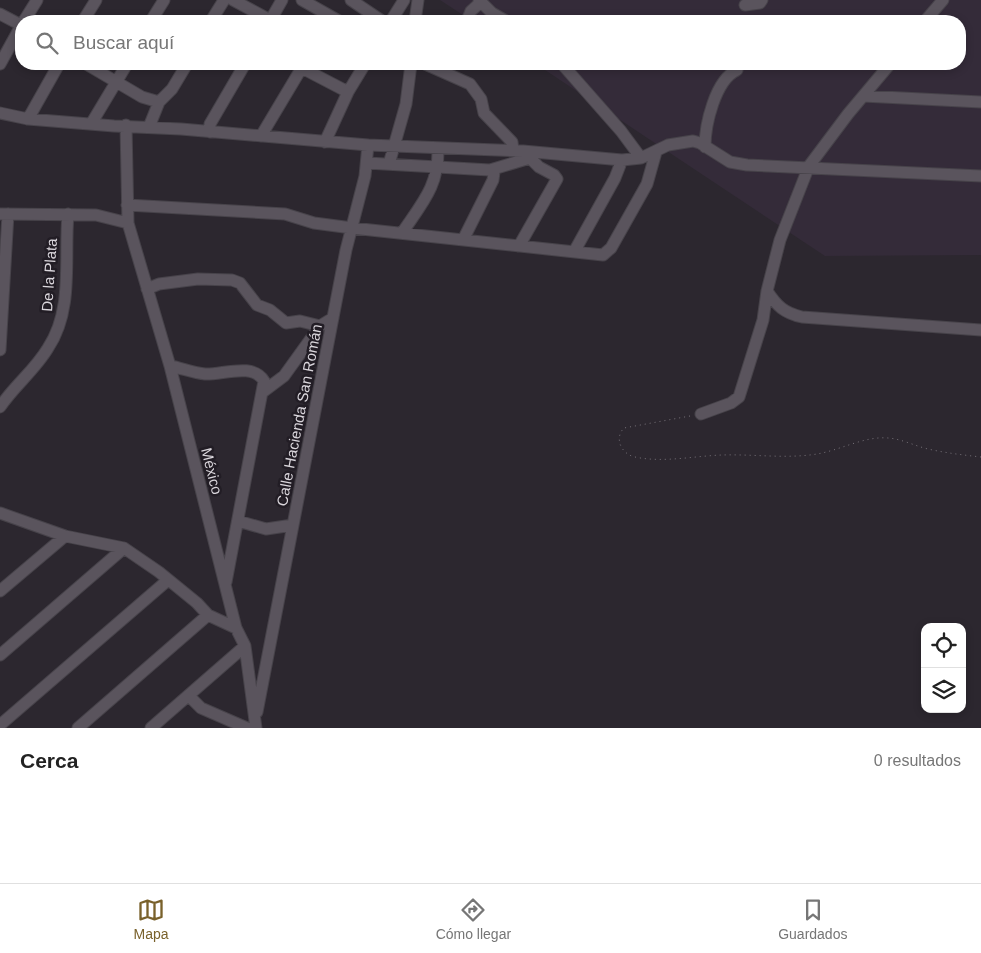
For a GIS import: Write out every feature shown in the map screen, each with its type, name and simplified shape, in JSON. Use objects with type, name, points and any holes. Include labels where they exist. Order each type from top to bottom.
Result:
[{"type":"street","points":[[27,15],[36,0]]},
{"type":"street","points":[[87,15],[96,0]]},
{"type":"street","points":[[155,15],[164,0]]},
{"type":"street","points":[[215,15],[224,0]]},
{"type":"street","points":[[233,0],[259,15]]},
{"type":"street","points":[[273,15],[282,0]]},
{"type":"street","points":[[302,0],[326,15]]},
{"type":"street","points":[[351,0],[373,15]]},
{"type":"street","points":[[395,15],[404,0]]},
{"type":"street","points":[[416,15],[418,0]]},
{"type":"street","points":[[745,5],[760,3],[762,0]]},
{"type":"street","points":[[930,15],[943,0]]},
{"type":"street","points":[[469,15],[480,1],[496,15]]},
{"type":"street","points":[[0,14],[15,23]]},
{"type":"street","points":[[0,64],[15,37]]},
{"type":"street","points":[[28,119],[56,70]]},
{"type":"street","points":[[96,70],[142,97],[159,102]]},
{"type":"street","points":[[91,124],[124,70]]},
{"type":"street","points":[[150,127],[159,102],[172,88],[183,70]]},
{"type":"street","points":[[210,132],[210,124],[242,70]]},
{"type":"street","points":[[261,136],[301,70]]},
{"type":"street","points":[[310,70],[348,92]]},
{"type":"street","points":[[325,142],[348,92],[361,70]]},
{"type":"street","points":[[389,164],[406,104],[410,70]]},
{"type":"street","points":[[449,70],[470,84],[481,99],[484,113],[507,135],[522,153],[557,179],[519,246]]},
{"type":"street","points":[[567,70],[621,131],[641,158]]},
{"type":"street","points":[[705,147],[705,132],[712,105],[731,73],[738,70]]},
{"type":"street","points":[[700,414],[731,402],[739,396],[763,320],[767,291],[780,240],[809,166],[885,70]]},
{"type":"street","points":[[863,96],[981,102]]},
{"type":"street","points":[[0,113],[28,119],[126,125],[325,142],[622,160],[641,158],[668,145],[694,141],[730,162],[981,176]]},
{"type":"street","name":"México","points":[[126,125],[128,223],[170,366],[236,628],[245,646],[253,726]]},
{"type":"street","points":[[333,318],[367,163],[368,145]]},
{"type":"street","points":[[402,233],[429,191],[438,167],[438,148]]},
{"type":"street","points":[[127,205],[285,214],[314,223],[352,228],[603,255],[610,248],[646,184],[656,152]]},
{"type":"street","points":[[367,163],[490,170],[522,153]]},
{"type":"street","points":[[574,252],[615,178],[622,160]]},
{"type":"street","points":[[463,240],[493,180],[494,172],[490,170]]},
{"type":"street","points":[[0,350],[4,214],[96,215],[128,223]]},
{"type":"street","name":"De la Plata","points":[[0,407],[31,372],[55,337],[65,300],[68,214]]},
{"type":"street","name":"Calle Hacienda San Román","points":[[147,288],[159,284],[198,279],[232,280],[240,283],[257,305],[270,310],[286,323],[300,321],[320,326],[333,318]]},
{"type":"street","points":[[767,291],[777,306],[788,314],[802,317],[981,330]]},
{"type":"street","name":"Calle Hacienda San Román","points":[[253,726],[333,318]]},
{"type":"street","points":[[264,391],[284,376],[320,326]]},
{"type":"street","points":[[170,366],[203,374],[242,370],[252,372],[263,378],[264,391],[225,586]]},
{"type":"street","points":[[0,513],[65,536],[124,548],[197,602],[208,615],[236,628]]},
{"type":"street","points":[[238,521],[266,529],[293,525]]},
{"type":"street","points":[[0,591],[65,536]]},
{"type":"street","points":[[0,655],[124,548]]},
{"type":"street","points":[[0,581],[16,577]]},
{"type":"street","points":[[0,725],[168,580]]},
{"type":"street","points":[[78,728],[208,615]]},
{"type":"street","points":[[151,728],[245,646]]},
{"type":"street","points":[[189,696],[201,708],[253,726]]},
{"type":"path","points":[[700,414],[624,428],[619,435],[619,440],[625,452],[630,455],[656,458],[722,455],[795,456],[818,454],[858,442],[887,438],[927,449],[981,458]]},
{"type":"shaded area","points":[[440,0],[981,0],[981,255],[825,256],[545,70],[966,70],[966,15],[463,15]]}]
